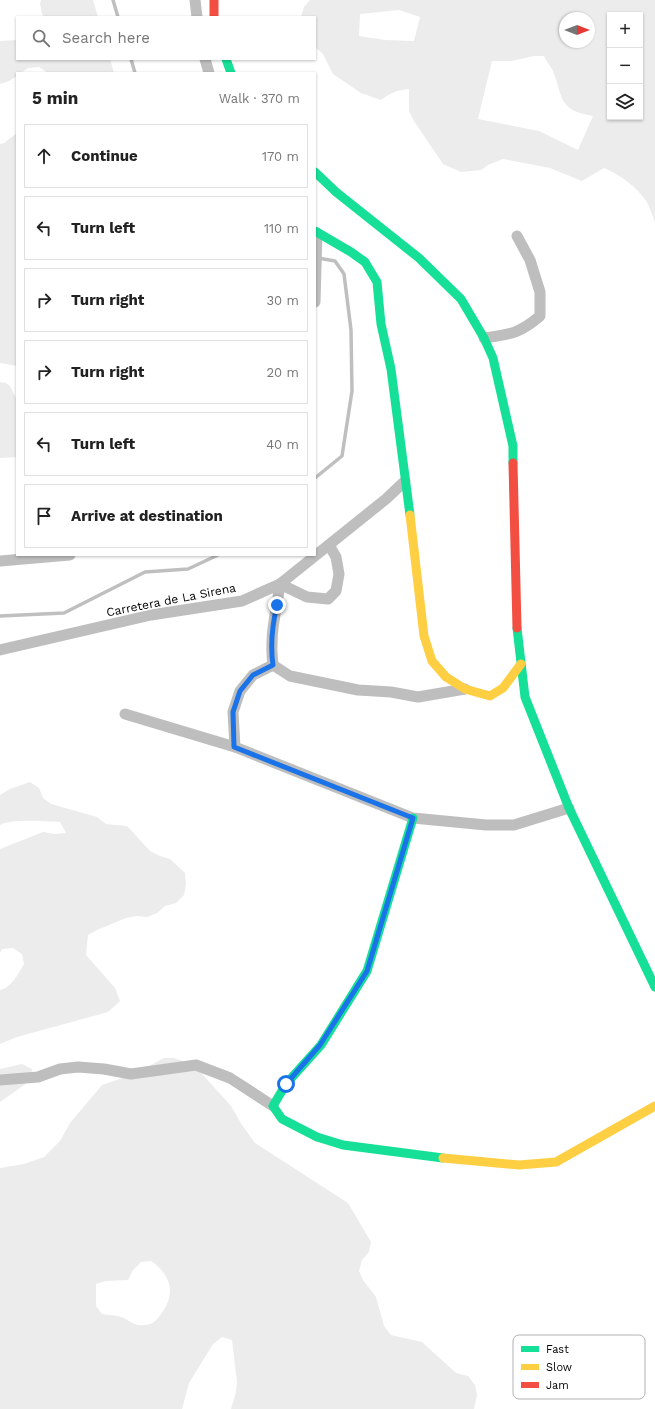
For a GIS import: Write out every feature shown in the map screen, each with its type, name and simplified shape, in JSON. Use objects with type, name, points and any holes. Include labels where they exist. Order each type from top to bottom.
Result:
[{"type":"main road","points":[[214,0],[214,16]]},
{"type":"main road","points":[[226,60],[231,72]]},
{"type":"main road","points":[[316,173],[336,192],[419,258],[461,299],[484,338],[493,358],[513,446],[516,626],[525,697],[569,808],[655,987]]},
{"type":"main road","points":[[316,232],[351,252],[365,262],[377,282],[381,324],[391,369],[424,636],[432,661],[446,677],[465,689],[490,696],[503,688],[521,664]]},
{"type":"main road","points":[[413,818],[367,971],[320,1045],[286,1084],[273,1106],[282,1119],[317,1138],[343,1145],[458,1160],[519,1165],[556,1162],[655,1106]]},
{"type":"street","points":[[195,0],[197,16]]},
{"type":"street","points":[[205,60],[209,72]]},
{"type":"street","points":[[316,232],[316,274]]},
{"type":"street","points":[[484,338],[514,333],[528,326],[540,316],[540,292],[530,260],[517,236]]},
{"type":"street","name":"Carretera de La Sirena","points":[[316,555],[386,499],[405,480]]},
{"type":"street","points":[[328,545],[336,557],[339,574],[336,591],[328,599],[307,597],[280,584],[272,628],[271,649],[273,665],[290,676],[358,690],[391,692],[418,697],[465,689]]},
{"type":"street","points":[[0,562],[60,556]]},
{"type":"street","name":"Carretera de La Sirena","points":[[0,650],[151,615],[242,601],[280,584],[314,556]]},
{"type":"street","points":[[234,747],[233,712],[240,691],[253,675],[273,665]]},
{"type":"street","points":[[125,714],[234,747],[413,818],[486,826],[514,825],[569,808]]},
{"type":"street","points":[[0,1080],[38,1077],[60,1069],[104,1069],[131,1074],[196,1065],[230,1078],[273,1106]]},
{"type":"shaded area","points":[[41,0],[93,0],[98,16],[43,16],[40,4]]},
{"type":"shaded area","points":[[310,0],[655,0],[655,222],[650,208],[637,190],[616,174],[604,168],[582,181],[550,168],[503,159],[488,165],[481,170],[461,172],[443,164],[409,111],[409,89],[394,92],[381,100],[361,93],[333,74],[323,54],[316,48],[316,16],[301,16],[304,7]],"holes":[[[399,10],[420,17],[414,41],[385,40],[359,36],[360,14]],[[534,56],[544,56],[552,69],[560,94],[567,106],[573,110],[593,116],[578,150],[539,131],[478,119],[492,61],[512,61]]]},
{"type":"shaded area","points":[[16,40],[16,60],[110,60],[114,72],[46,72],[39,67],[28,68],[22,72],[16,72],[16,77],[0,84],[0,41]]},
{"type":"shaded area","points":[[16,134],[16,366],[0,363],[0,144],[4,143]]},
{"type":"shaded area","points":[[0,382],[6,383],[10,386],[16,398],[16,457],[0,458]]},
{"type":"shaded area","points":[[30,782],[39,788],[43,798],[51,804],[97,817],[106,824],[127,826],[150,851],[170,859],[185,873],[186,884],[184,895],[176,903],[165,906],[157,913],[147,917],[137,916],[126,918],[88,935],[86,955],[115,988],[120,1001],[108,1012],[17,1037],[0,1044],[0,990],[4,989],[11,983],[24,964],[22,954],[13,948],[2,949],[0,953],[0,849],[43,832],[54,834],[66,833],[60,822],[21,821],[0,825],[0,795],[10,789]]},
{"type":"shaded area","points":[[164,1058],[174,1058],[194,1065],[231,1106],[255,1143],[348,1203],[371,1242],[369,1252],[362,1260],[359,1271],[363,1280],[376,1297],[384,1326],[391,1335],[422,1342],[456,1373],[468,1376],[475,1385],[477,1395],[474,1409],[231,1409],[237,1382],[232,1340],[222,1337],[213,1344],[189,1383],[182,1409],[0,1409],[0,1168],[24,1164],[44,1157],[60,1141],[70,1123],[102,1085],[134,1074]],"holes":[[[151,1261],[158,1266],[167,1278],[170,1290],[167,1304],[161,1314],[151,1324],[138,1325],[121,1317],[102,1314],[96,1306],[96,1284],[106,1281],[128,1280],[133,1270],[141,1262]]]},
{"type":"shaded area","points":[[22,1064],[32,1069],[31,1080],[0,1102],[0,1069]]},
{"type":"waterway","points":[[113,0],[118,16]]},
{"type":"waterway","points":[[131,60],[135,72]]},
{"type":"waterway","points":[[316,477],[342,456],[352,391],[351,330],[344,274],[335,261],[318,258]]},
{"type":"waterway","points":[[0,616],[64,613],[145,572],[188,569],[216,556]]},
{"type":"traffic: fast","points":[[226,60],[231,72]]},
{"type":"traffic: fast","points":[[316,173],[336,192],[419,258],[461,299],[484,338],[493,358],[513,446],[513,463]]},
{"type":"traffic: fast","points":[[316,232],[365,262],[377,282],[381,324],[391,369],[410,515]]},
{"type":"traffic: fast","points":[[517,628],[525,697],[569,808],[655,987]]},
{"type":"traffic: fast","points":[[413,818],[367,971],[321,1045],[286,1084],[273,1106],[282,1119],[317,1137],[343,1145],[443,1158]]},
{"type":"traffic: slow","points":[[410,515],[424,636],[432,661],[446,677],[465,689],[490,696],[503,688],[521,664]]},
{"type":"traffic: slow","points":[[443,1158],[519,1165],[556,1162],[655,1106]]},
{"type":"traffic: jam","points":[[214,0],[214,16]]},
{"type":"traffic: jam","points":[[513,463],[517,628]]},
{"type":"route","points":[[277,605],[272,628],[271,649],[273,665],[253,675],[240,691],[233,712],[234,747],[255,754],[413,818],[367,971],[320,1045],[286,1084]]}]
